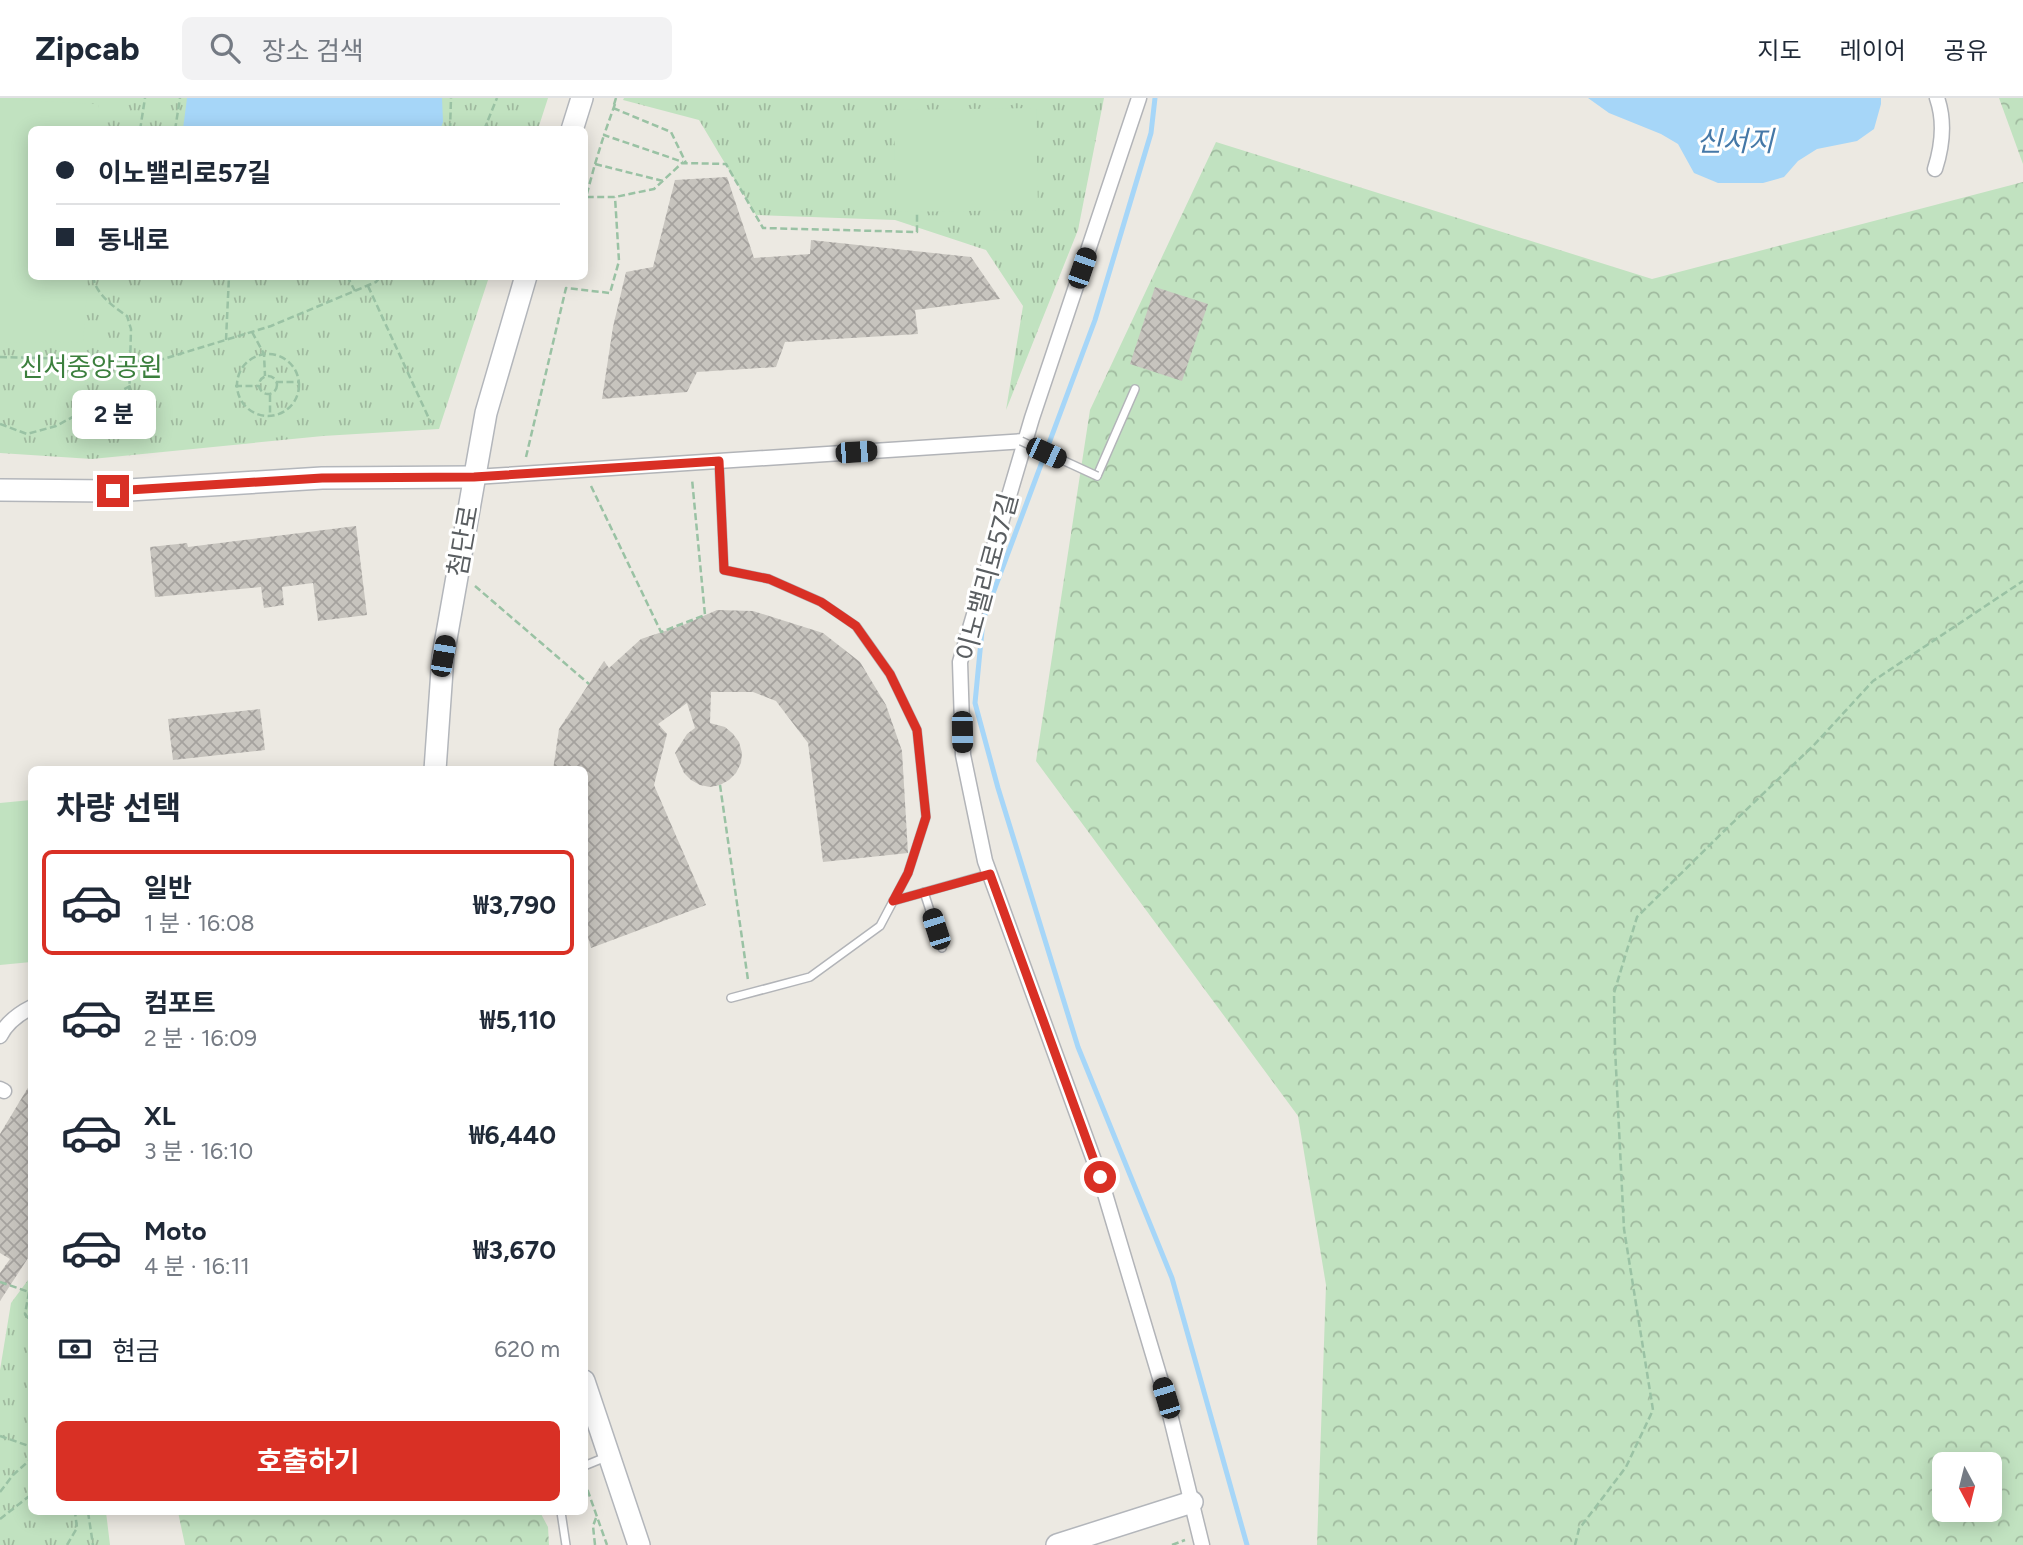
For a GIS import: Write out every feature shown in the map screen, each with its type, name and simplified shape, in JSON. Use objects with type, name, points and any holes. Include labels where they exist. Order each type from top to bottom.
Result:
[{"type":"street","points":[[573,126],[582,98]]},
{"type":"street","name":"이노밸리로57길","points":[[1139,98],[1023,441],[960,662],[963,755],[985,861],[1100,1177],[1166,1398],[1202,1545]]},
{"type":"street","points":[[1935,169],[1941,151],[1941,110],[1937,98]]},
{"type":"street","name":"첨단로","points":[[435,766],[443,656],[474,477],[486,413],[525,280]]},
{"type":"street","points":[[0,490],[113,491],[322,478],[474,477],[1023,441]]},
{"type":"street","points":[[0,1035],[5,1025],[28,1009]]},
{"type":"street","points":[[588,1393],[639,1545]]},
{"type":"street","points":[[1057,1545],[1192,1502]]},
{"type":"lane","points":[[1023,441],[1097,476],[1135,389]]},
{"type":"lane","points":[[719,461],[724,570],[769,579],[821,602],[856,626],[890,674],[917,730],[926,817],[908,873],[880,926],[810,977],[731,998]]},
{"type":"lane","points":[[893,901],[990,874]]},
{"type":"lane","points":[[924,892],[942,948]]},
{"type":"lane","points":[[588,1464],[609,1456]]},
{"type":"lane","points":[[561,1515],[566,1545]]},
{"type":"path","points":[[141,126],[145,98]]},
{"type":"path","points":[[176,126],[180,98]]},
{"type":"path","points":[[450,126],[451,98]]},
{"type":"path","points":[[486,126],[497,98]]},
{"type":"path","points":[[616,98],[613,108],[671,132],[686,163]]},
{"type":"path","points":[[588,190],[615,104]]},
{"type":"path","points":[[604,135],[686,163]]},
{"type":"path","points":[[588,197],[615,197],[654,189],[682,163],[726,164],[763,228],[917,232],[917,212]]},
{"type":"path","points":[[595,164],[663,181]]},
{"type":"path","points":[[522,474],[566,288],[610,293],[619,261],[615,197]]},
{"type":"path","points":[[93,280],[109,303],[127,316],[131,329],[129,404]]},
{"type":"path","points":[[226,340],[229,280]]},
{"type":"path","points":[[349,280],[355,291]]},
{"type":"path","points":[[0,357],[157,361],[271,326],[378,280]]},
{"type":"path","points":[[368,285],[431,423]]},
{"type":"path","points":[[252,332],[264,354],[265,376]]},
{"type":"path","points":[[264,354],[283,357],[291,363],[299,382],[295,401],[280,414],[271,416],[250,411],[238,393],[237,383],[245,364],[264,354]]},
{"type":"path","points":[[265,376],[271,376],[276,382],[276,388],[270,393],[264,393],[259,386],[260,380],[265,376]]},
{"type":"path","points":[[276,382],[299,382]]},
{"type":"path","points":[[0,424],[27,434],[56,426],[130,386]]},
{"type":"path","points":[[235,386],[259,386]]},
{"type":"path","points":[[270,393],[271,416]]},
{"type":"path","points":[[584,470],[661,632],[705,615],[690,463]]},
{"type":"path","points":[[457,571],[589,684]]},
{"type":"path","points":[[1575,1545],[1579,1529],[1626,1467],[1653,1410],[1624,1230],[1615,1048],[1614,993],[1637,917],[1814,745],[1873,681],[2023,581]]},
{"type":"path","points":[[720,785],[750,993]]},
{"type":"path","points":[[0,1282],[28,1291]]},
{"type":"path","points":[[28,1301],[25,1314],[28,1318]]},
{"type":"path","points":[[0,1436],[28,1446]]},
{"type":"path","points":[[0,1492],[28,1462]]},
{"type":"path","points":[[588,1491],[607,1545]]},
{"type":"path","points":[[0,1519],[28,1497]]},
{"type":"path","points":[[66,1545],[77,1528],[75,1515]]},
{"type":"path","points":[[88,1515],[93,1545]]},
{"type":"path","points":[[594,1545],[593,1525],[597,1517]]},
{"type":"green space","name":"신서중앙공원","points":[[0,98],[548,98],[539,126],[28,126],[28,280],[488,280],[439,429],[323,436],[92,459],[0,453]]},
{"type":"green space","points":[[1104,98],[1078,230],[1006,410],[1023,306],[986,250],[895,220],[756,215],[699,120],[623,100]]},
{"type":"green space","points":[[1999,98],[2023,98],[2023,164]]},
{"type":"green space","points":[[0,99],[99,104],[97,126],[28,126],[28,280],[88,280],[83,343],[0,342]]},
{"type":"green space","points":[[1036,108],[1038,210],[896,212],[894,110]]},
{"type":"green space","points":[[1216,142],[1652,279],[2023,182],[2023,1545],[1317,1545],[1326,1285],[1298,1116],[1036,761],[1090,410]]},
{"type":"green space","points":[[28,800],[28,962],[0,965],[0,803]]},
{"type":"green space","points":[[28,1280],[28,1515],[106,1515],[110,1545],[0,1545],[0,1370],[11,1303]]},
{"type":"green space","points":[[179,1515],[542,1515],[548,1527],[549,1545],[185,1545]]},
{"type":"water","points":[[187,98],[442,98],[442,126],[183,126]]},
{"type":"water","name":"신서지","points":[[1588,98],[1881,98],[1881,104],[1874,129],[1857,141],[1817,149],[1798,161],[1784,177],[1763,183],[1718,183],[1694,173],[1678,144],[1661,134],[1609,113]]},
{"type":"building","points":[[727,177],[754,258],[810,254],[811,240],[971,257],[1000,299],[915,310],[918,334],[785,342],[776,367],[697,372],[687,392],[602,399],[613,327],[626,272],[653,267],[675,180]]},
{"type":"building","points":[[1155,287],[1208,304],[1182,381],[1130,364]]},
{"type":"building","points":[[356,526],[367,615],[318,621],[313,583],[282,587],[284,605],[264,608],[261,587],[155,597],[150,547],[187,543],[188,547]]},
{"type":"building","points":[[717,610],[753,611],[823,633],[860,662],[886,705],[902,751],[908,853],[823,862],[808,743],[776,701],[753,692],[711,692],[710,723],[725,727],[739,742],[742,753],[736,773],[720,785],[710,787],[700,785],[684,773],[675,753],[687,734],[695,728],[687,703],[658,724],[667,734],[654,785],[706,905],[591,948],[588,937],[588,766],[554,766],[559,729],[604,661],[609,668],[641,639]]},
{"type":"building","points":[[260,709],[265,750],[173,760],[168,719]]},
{"type":"building","points":[[28,1088],[28,1258],[0,1301],[0,1273],[10,1259],[0,1253],[0,1134]]},
{"type":"waterway","points":[[1155,98],[1151,133],[1095,320],[983,620],[975,703],[998,788],[1078,1047],[1172,1278],[1247,1545]]},
{"type":"route","points":[[113,491],[322,478],[474,477],[719,461],[724,570],[769,579],[821,602],[856,626],[890,674],[917,730],[926,817],[908,873],[893,901],[990,874],[1100,1177]]}]
